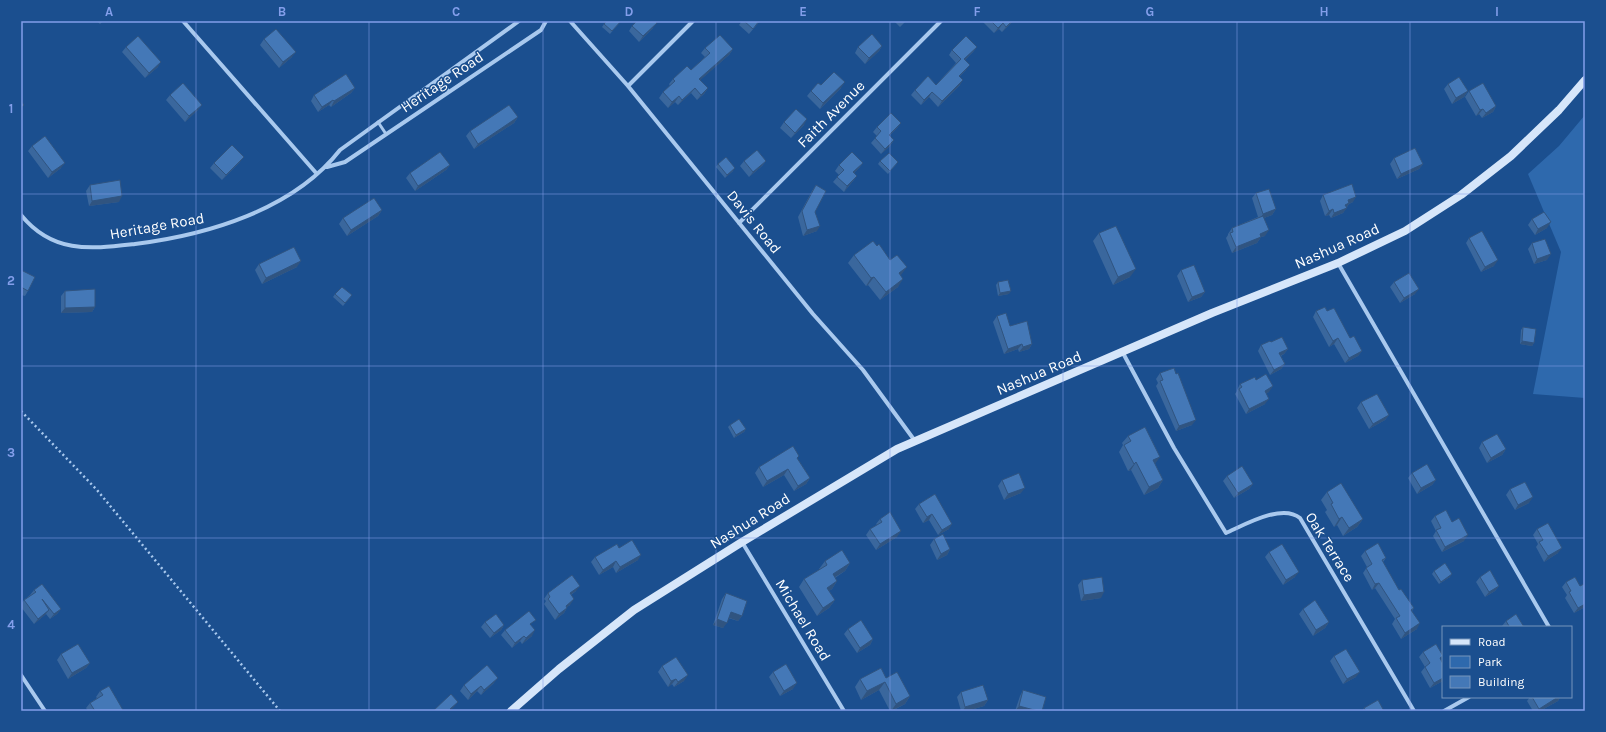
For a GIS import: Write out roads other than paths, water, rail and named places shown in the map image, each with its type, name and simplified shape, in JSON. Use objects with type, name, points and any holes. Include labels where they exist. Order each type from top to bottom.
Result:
[{"type":"main road","name":"Nashua Road","points":[[511,711],[559,669],[634,610],[742,542],[897,450],[1212,313],[1338,263],[1405,231],[1462,195],[1511,156],[1559,110],[1585,80]]},
{"type":"street","points":[[183,21],[317,174]]},
{"type":"street","name":"Heritage Road","points":[[21,215],[33,228],[44,236],[77,248],[98,248],[171,239],[213,229],[241,218],[280,199],[317,174],[326,167],[340,150],[519,21]]},
{"type":"street","name":"Heritage Road","points":[[326,167],[345,162],[541,30],[546,21]]},
{"type":"street","name":"Davis Road","points":[[570,21],[628,86],[813,314],[863,370],[915,441]]},
{"type":"street","points":[[628,86],[693,21]]},
{"type":"street","name":"Faith Avenue","points":[[739,223],[941,21]]},
{"type":"street","points":[[1338,263],[1548,626]]},
{"type":"street","name":"Oak Terrace","points":[[1123,353],[1166,435],[1226,533],[1263,517],[1279,513],[1290,512],[1300,518],[1414,711]]},
{"type":"street","name":"Michael Road","points":[[742,542],[844,711]]},
{"type":"street","points":[[21,675],[45,711]]},
{"type":"street","points":[[1444,711],[1467,698]]},
{"type":"lane","points":[[440,78],[449,92]]},
{"type":"lane","points":[[378,122],[386,134]]}]
